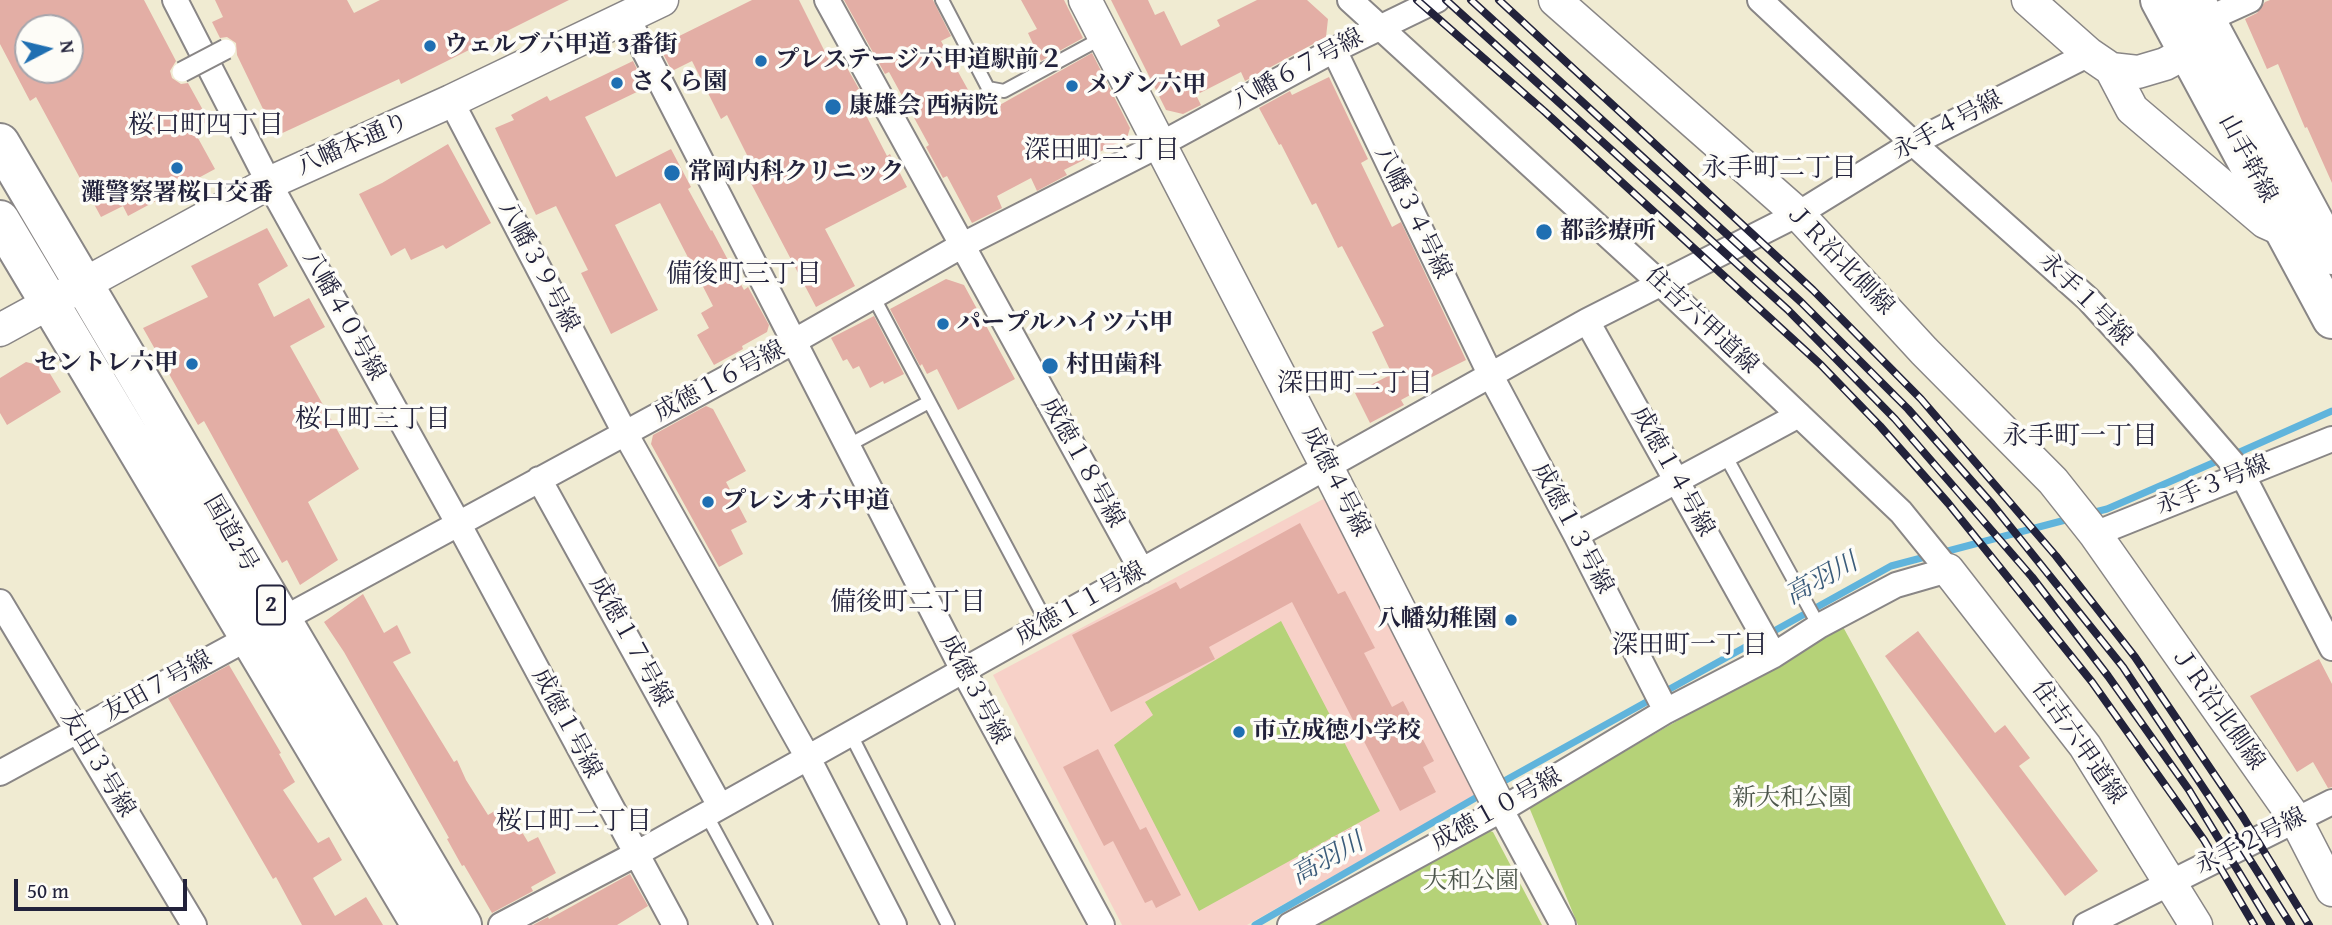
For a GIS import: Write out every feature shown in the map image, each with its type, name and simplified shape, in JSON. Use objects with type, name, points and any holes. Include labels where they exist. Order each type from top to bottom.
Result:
[{"type":"main road","name":"山手幹線","points":[[2160,0],[2201,27],[2332,255]]},
{"type":"main road","name":"山手幹線","points":[[2201,27],[2285,231],[2332,319]]},
{"type":"main road","name":"国道2号","points":[[0,143],[82,283],[421,925]]},
{"type":"main road","name":"国道2号","points":[[0,220],[50,303],[462,925]]},
{"type":"street","name":"八幡４０号線","points":[[174,0],[269,183],[458,523]]},
{"type":"street","name":"八幡本通り","points":[[0,330],[269,183],[452,101],[622,8],[662,0]]},
{"type":"street","name":"成徳１８号線","points":[[827,0],[1142,570]]},
{"type":"street","name":"成徳４号線","points":[[1085,0],[1563,925]]},
{"type":"street","name":"住吉六甲道線","points":[[1350,0],[1661,284],[1901,512],[2085,746],[2196,925]]},
{"type":"street","name":"八幡６７号線","points":[[1161,144],[1334,50],[1437,0]]},
{"type":"street","name":"ＪＲ沿北側線","points":[[1555,0],[1798,214],[1924,351],[2053,481],[2088,525],[2296,820],[2332,890]]},
{"type":"street","name":"永手１号線","points":[[1760,0],[1913,143],[2088,299],[2242,474],[2332,648]]},
{"type":"street","points":[[2028,0],[2100,62],[2132,109],[2265,222],[2285,231]]},
{"type":"street","points":[[2100,62],[2138,72],[2165,64],[2201,27],[2250,0]]},
{"type":"street","name":"成徳３号線","points":[[622,8],[962,670],[1102,925]]},
{"type":"street","points":[[182,72],[226,49]]},
{"type":"street","name":"八幡３４号線","points":[[1334,50],[1491,376]]},
{"type":"street","name":"永手４号線","points":[[1661,284],[1798,214],[1913,143],[2052,71],[2100,62]]},
{"type":"street","name":"八幡３９号線","points":[[452,101],[625,433],[807,756],[894,925]]},
{"type":"street","name":"成徳１６号線","points":[[265,628],[793,342],[961,246],[1161,144]]},
{"type":"street","name":"成徳１１号線","points":[[501,925],[635,854],[1587,321],[1661,284]]},
{"type":"street","name":"成徳１４号線","points":[[1587,321],[1772,651]]},
{"type":"street","name":"成徳１３号線","points":[[1491,376],[1665,710]]},
{"type":"street","points":[[1576,535],[1799,415]]},
{"type":"street","name":"永手３号線","points":[[2088,525],[2242,474],[2332,439]]},
{"type":"street","name":"成徳１７号線","points":[[539,479],[713,810]]},
{"type":"street","name":"成徳１号線","points":[[458,523],[675,925]]},
{"type":"street","name":"成徳１０号線","points":[[1290,925],[1495,797],[1665,710],[1817,623],[1896,585],[1948,570]]},
{"type":"street","name":"友田３号線","points":[[0,602],[194,925]]},
{"type":"street","name":"友田７号線","points":[[0,773],[265,628]]},
{"type":"street","name":"永手２号線","points":[[2086,925],[2332,802]]},
{"type":"lane","points":[[942,0],[988,88],[1004,91],[1104,37]]},
{"type":"lane","points":[[873,296],[1047,623]]},
{"type":"lane","points":[[847,446],[929,402]]},
{"type":"lane","points":[[1726,455],[1817,623]]},
{"type":"lane","points":[[850,733],[948,925]]},
{"type":"lane","points":[[713,810],[766,925]]},
{"type":"shaded area","name":"市立成徳小学校","points":[[1329,496],[1486,790],[1247,925],[1122,925],[993,675]]},
{"type":"green space","points":[[1281,621],[1380,811],[1199,911],[1114,745],[1153,715],[1145,702]]},
{"type":"green space","name":"新大和公園","points":[[1842,625],[2006,925],[1578,925],[1529,807]]},
{"type":"green space","name":"大和公園","points":[[1481,828],[1493,832],[1542,925],[1310,925]]},
{"type":"building","points":[[0,0],[144,0],[176,61],[170,71],[172,78],[181,84],[188,83],[209,121],[193,129],[215,169],[128,216],[123,206],[101,217],[36,97],[30,101],[21,84],[84,84],[84,14],[14,14],[14,71],[0,44]]},
{"type":"building","points":[[215,0],[347,0],[354,13],[380,0],[569,0],[401,84],[399,79],[276,136],[237,55],[236,43],[227,37],[220,38],[212,22],[223,17]]},
{"type":"building","points":[[752,0],[799,0],[831,64],[842,59],[859,89],[854,92],[887,156],[890,154],[907,187],[825,229],[855,286],[816,307],[744,170],[752,165],[727,115],[721,119],[692,61],[672,71],[659,46]]},
{"type":"building","points":[[844,0],[933,0],[951,36],[941,41],[982,115],[1092,53],[1130,128],[1127,138],[1064,170],[1067,175],[1037,191],[1031,178],[997,196],[1002,208],[972,223],[947,176],[943,178],[926,147],[929,145],[889,72],[885,74]]},
{"type":"building","points":[[1021,0],[1064,0],[1083,38],[1041,61],[1028,33],[1037,29]]},
{"type":"building","points":[[1111,0],[1148,0],[1155,15],[1164,11],[1181,46],[1220,26],[1217,20],[1257,0],[1307,0],[1328,19],[1326,37],[1245,81],[1241,72],[1196,95],[1201,105],[1183,114],[1166,110]]},
{"type":"building","points":[[2332,0],[2332,183],[2278,64],[2267,69],[2245,19],[2257,13],[2265,2]]},
{"type":"building","points":[[633,61],[645,85],[641,87],[643,89],[585,117],[616,177],[671,149],[691,187],[688,189],[711,231],[744,290],[748,287],[769,325],[767,332],[714,365],[697,335],[709,328],[701,313],[713,306],[660,203],[615,225],[658,310],[611,334],[581,273],[588,270],[556,206],[536,215],[495,128],[514,120],[511,115],[547,96],[550,101]]},
{"type":"building","points":[[1329,77],[1368,159],[1361,163],[1392,227],[1401,222],[1466,360],[1418,384],[1421,389],[1401,400],[1404,405],[1370,423],[1355,393],[1392,374],[1372,332],[1384,326],[1342,246],[1338,248],[1316,203],[1312,205],[1259,108],[1290,91],[1292,95]]},
{"type":"building","points":[[448,144],[491,223],[446,249],[443,245],[411,260],[405,248],[391,256],[359,194]]},
{"type":"building","points":[[267,228],[288,266],[258,284],[274,317],[309,298],[325,327],[290,346],[359,469],[308,502],[338,560],[300,585],[287,560],[282,563],[204,421],[198,425],[143,328],[208,297],[191,266]]},
{"type":"building","name":"パープルハイツ六甲","points":[[946,279],[964,285],[1015,379],[958,410],[937,369],[927,374],[922,364],[920,366],[890,309]]},
{"type":"building","points":[[874,316],[904,374],[870,388],[859,366],[853,369],[847,359],[843,361],[831,338]]},
{"type":"building","points":[[26,362],[46,367],[61,392],[7,425],[0,413],[0,378]]},
{"type":"building","name":"プレシオ六甲道","points":[[706,406],[713,409],[746,471],[726,482],[747,522],[731,530],[743,554],[719,567],[651,444],[653,435]]},
{"type":"building","points":[[1300,523],[1338,594],[1345,591],[1375,648],[1364,653],[1392,707],[1403,701],[1434,761],[1423,767],[1436,792],[1400,811],[1292,602],[1209,647],[1215,659],[1111,712],[1072,635],[1176,582],[1180,589]]},
{"type":"building","points":[[363,594],[384,633],[397,625],[411,653],[393,662],[454,762],[457,760],[488,815],[503,806],[508,820],[513,817],[528,842],[538,837],[556,873],[531,887],[533,891],[492,913],[464,865],[462,866],[447,839],[449,838],[344,652],[324,622]]},
{"type":"building","points":[[1918,631],[1995,733],[2005,725],[2030,758],[2019,766],[2098,871],[2065,896],[1885,656]]},
{"type":"building","points":[[2319,659],[2332,684],[2332,787],[2328,788],[2313,762],[2297,772],[2250,696]]},
{"type":"building","points":[[229,665],[295,782],[283,790],[318,843],[329,837],[342,860],[313,878],[335,916],[366,897],[383,925],[302,925],[276,877],[273,879],[168,698]]},
{"type":"building","points":[[1098,749],[1140,830],[1146,827],[1181,895],[1156,908],[1152,900],[1145,903],[1113,841],[1104,846],[1063,767]]},
{"type":"building","points":[[1351,828],[1359,843],[1312,869],[1303,854]]},
{"type":"building","points":[[630,874],[648,906],[617,925],[533,925],[548,917],[549,919]]},
{"type":"waterway","name":"高羽川","points":[[2233,455],[2332,411]]},
{"type":"waterway","name":"高羽川","points":[[2091,513],[2107,509],[2222,459]]},
{"type":"waterway","name":"高羽川","points":[[1497,785],[1891,566],[2073,518]]},
{"type":"waterway","name":"高羽川","points":[[1255,925],[1484,793]]},
{"type":"railway","points":[[1417,0],[1544,111],[1821,365],[1880,426],[1948,503],[2092,682],[2204,840],[2254,925]]},
{"type":"railway","points":[[1446,0],[1788,310],[1895,419],[2032,577],[2108,676],[2189,790],[2271,925]]},
{"type":"railway","points":[[1471,0],[1801,302],[1908,409],[1992,504],[2123,667],[2291,925]]},
{"type":"railway","points":[[1499,0],[1813,290],[1921,399],[2056,556],[2135,657],[2243,817],[2309,925]]},
{"type":"place","name":"ウェルブ六甲道 3番街","points":[[430,46]]},
{"type":"place","name":"プレステージ六甲道駅前２","points":[[761,61]]},
{"type":"place","name":"さくら園","points":[[617,83]]},
{"type":"place","name":"メゾン六甲","points":[[1072,86]]},
{"type":"place","name":"康雄会 西病院","points":[[833,107]]},
{"type":"place","name":"灘警察署桜口交番","points":[[177,168]]},
{"type":"place","name":"常岡内科クリニック","points":[[672,173]]},
{"type":"place","name":"都診療所","points":[[1544,232]]},
{"type":"place","name":"パープルハイツ六甲","points":[[943,324]]},
{"type":"place","name":"セントレ六甲","points":[[192,364]]},
{"type":"place","name":"村田歯科","points":[[1050,366]]},
{"type":"place","name":"プレシオ六甲道","points":[[708,502]]},
{"type":"place","name":"八幡幼稚園","points":[[1511,620]]},
{"type":"place","name":"市立成徳小学校","points":[[1239,732]]},
{"type":"district","name":"桜口町四丁目","points":[[206,126]]},
{"type":"district","name":"深田町三丁目","points":[[1102,151]]},
{"type":"district","name":"永手町二丁目","points":[[1779,169]]},
{"type":"district","name":"備後町三丁目","points":[[744,275]]},
{"type":"district","name":"深田町二丁目","points":[[1355,384]]},
{"type":"district","name":"桜口町三丁目","points":[[373,420]]},
{"type":"district","name":"永手町一丁目","points":[[2080,437]]},
{"type":"district","name":"備後町二丁目","points":[[908,603]]},
{"type":"district","name":"深田町一丁目","points":[[1690,646]]},
{"type":"district","name":"桜口町二丁目","points":[[574,822]]}]
